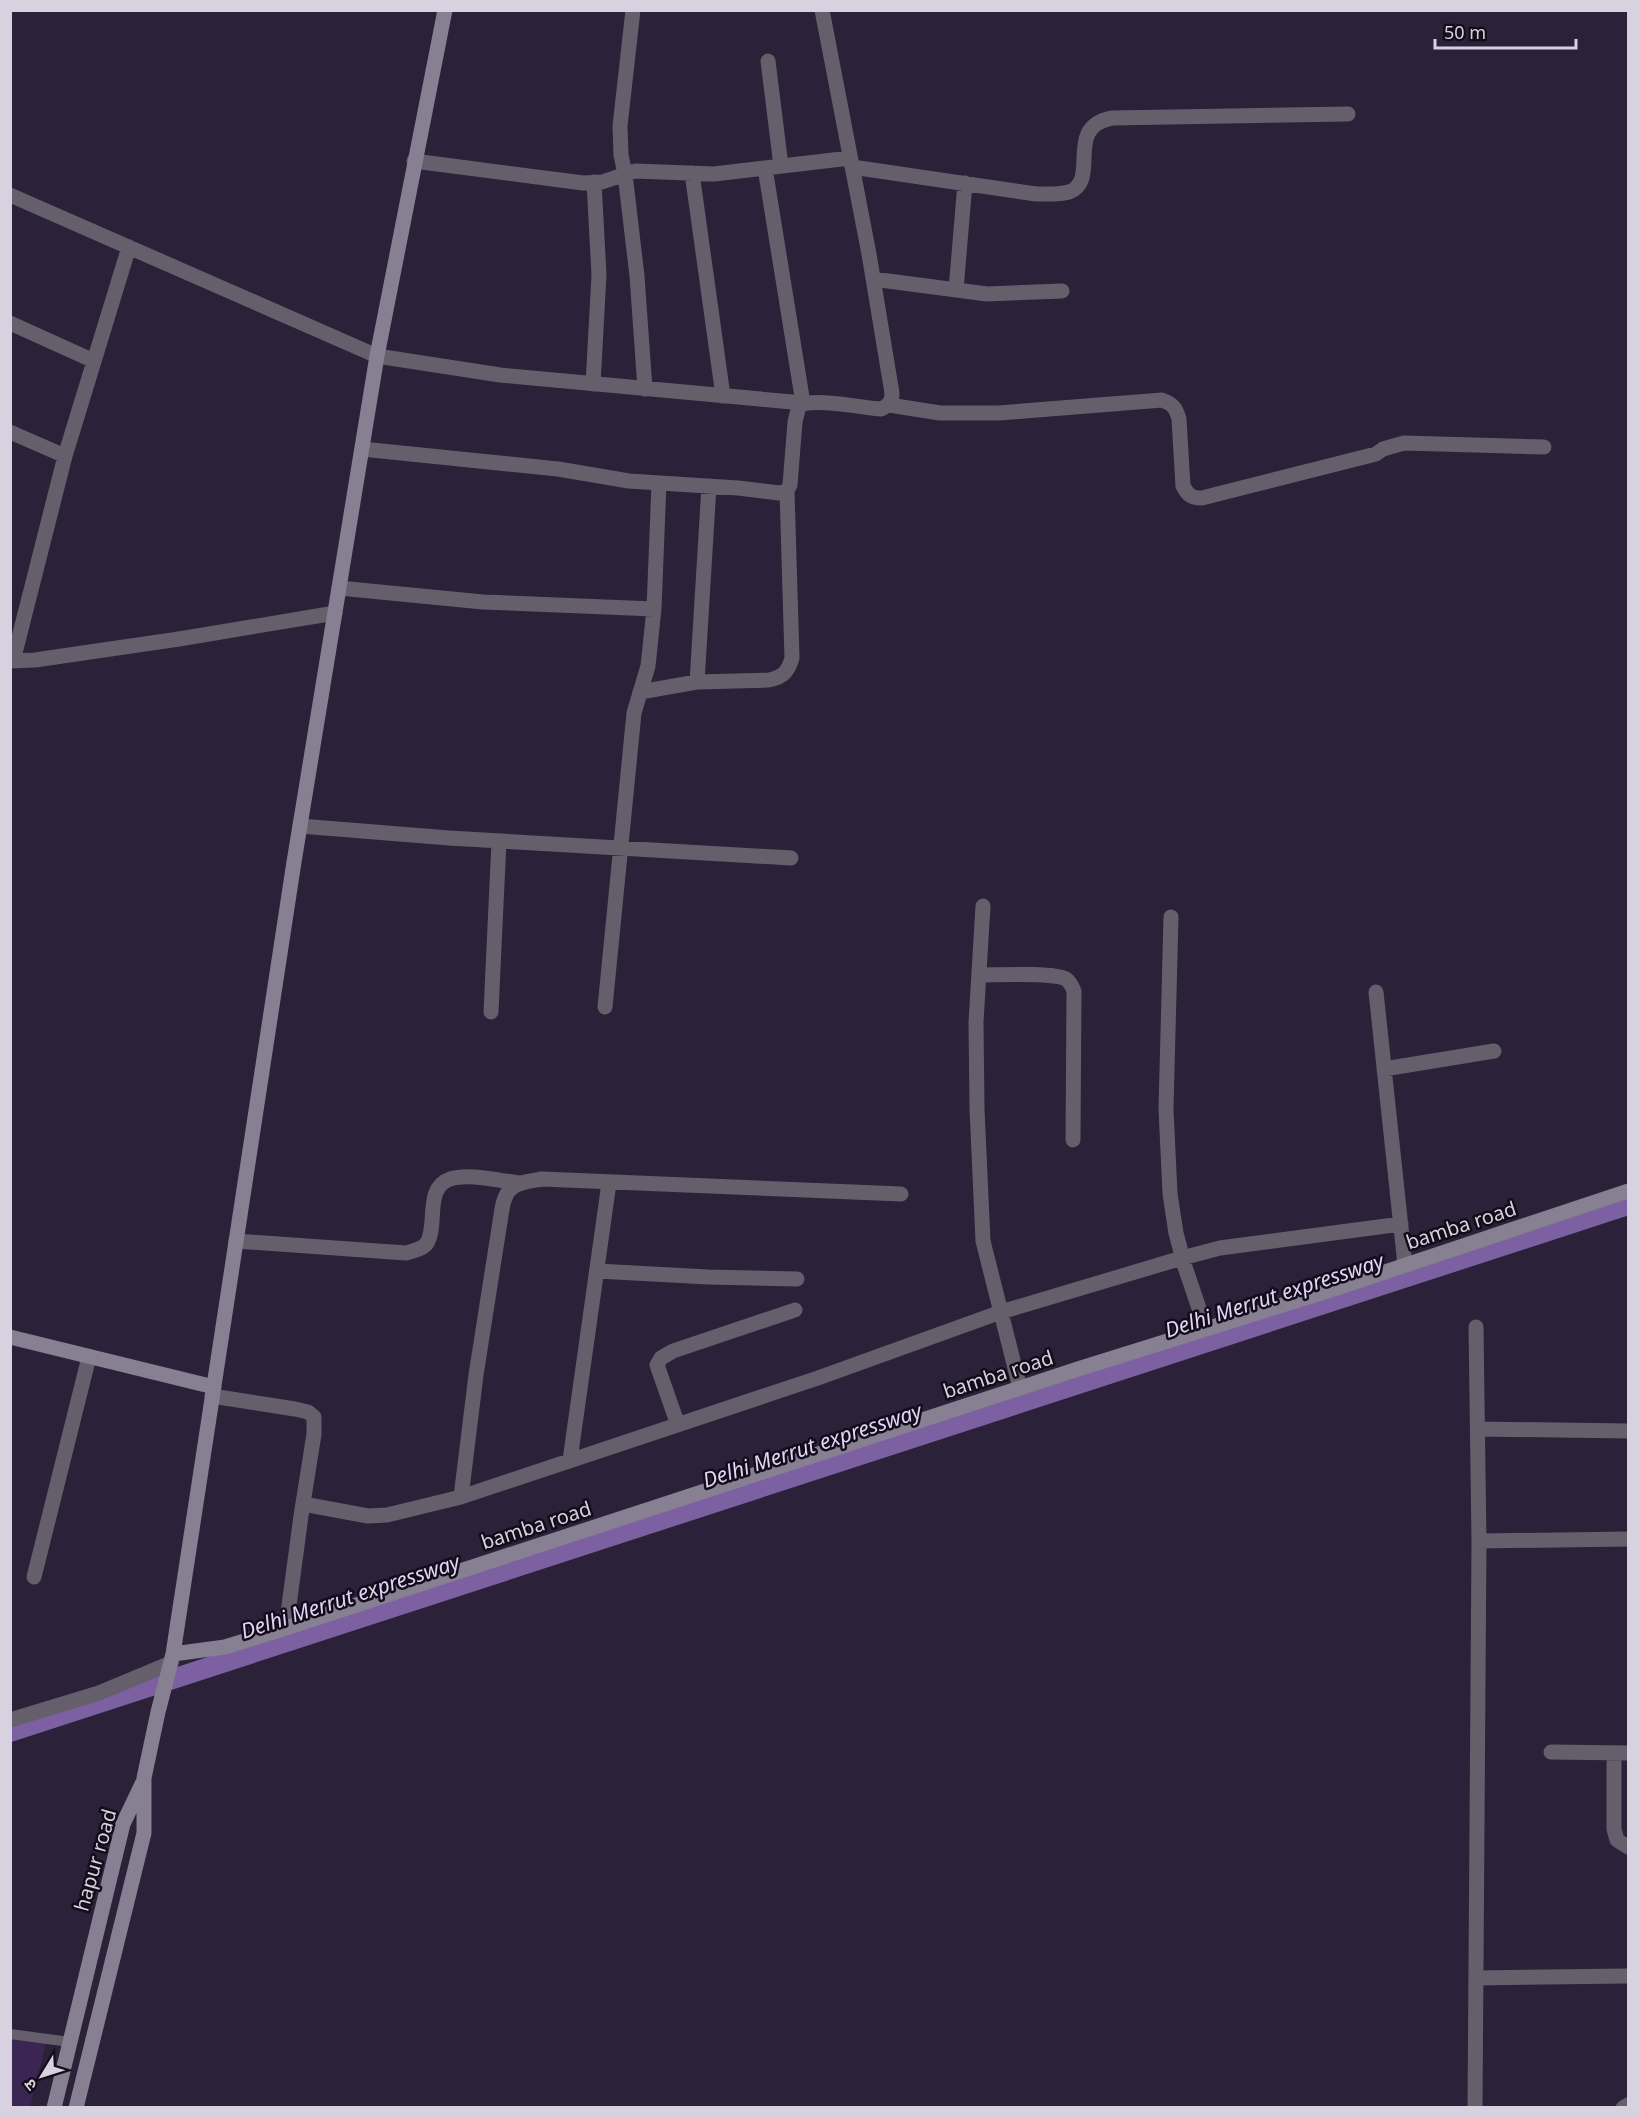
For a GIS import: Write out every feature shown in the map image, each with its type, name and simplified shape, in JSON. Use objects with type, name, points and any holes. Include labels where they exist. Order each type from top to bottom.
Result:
[{"type":"main road","points":[[144,1778],[171,1663],[300,826],[377,356],[414,161],[446,10]]},
{"type":"main road","name":"bamba road","points":[[171,1663],[286,1628],[1629,1191]]},
{"type":"main road","points":[[10,1338],[213,1391]]},
{"type":"main road","name":"hapur road","points":[[54,2108],[123,1824],[144,1778]]},
{"type":"main road","name":"hapur road","points":[[76,2108],[144,1833],[144,1778]]},
{"type":"street","points":[[633,10],[620,126],[621,155],[637,276],[645,389]]},
{"type":"street","points":[[10,195],[377,356],[500,375],[881,409],[889,405],[892,393],[873,279],[822,10]]},
{"type":"street","points":[[768,61],[781,166]]},
{"type":"street","points":[[414,161],[583,183],[635,171],[714,174],[781,166],[851,163],[1036,194],[1058,194],[1072,191],[1083,177],[1086,137],[1091,127],[1100,120],[1348,114]]},
{"type":"street","points":[[765,168],[803,403]]},
{"type":"street","points":[[692,173],[723,396]]},
{"type":"street","points":[[593,384],[598,275],[594,182]]},
{"type":"street","points":[[956,290],[965,183]]},
{"type":"street","points":[[129,247],[65,456],[12,661],[35,660],[180,639],[335,613]]},
{"type":"street","points":[[873,279],[987,294],[1062,291]]},
{"type":"street","points":[[10,323],[94,361]]},
{"type":"street","points":[[889,405],[940,413],[999,413],[1162,399],[1171,403],[1179,419],[1183,486],[1187,494],[1194,498],[1258,485],[1376,454],[1383,449],[1404,443],[1544,447]]},
{"type":"street","points":[[640,692],[697,682],[769,680],[780,678],[789,670],[792,658],[787,491],[790,485],[797,412],[803,403]]},
{"type":"street","points":[[10,432],[65,456]]},
{"type":"street","points":[[362,449],[558,469],[629,481],[738,488],[779,494],[787,491]]},
{"type":"street","points":[[605,1007],[634,713],[648,666],[654,609],[659,483]]},
{"type":"street","points":[[697,682],[709,486]]},
{"type":"street","points":[[339,588],[483,602],[654,609]]},
{"type":"street","points":[[300,826],[499,841],[791,858]]},
{"type":"street","points":[[491,1012],[499,841]]},
{"type":"street","points":[[983,906],[976,1022],[983,1241],[1020,1388]]},
{"type":"street","points":[[1171,917],[1166,1109],[1170,1194],[1182,1258],[1206,1329]]},
{"type":"street","points":[[979,975],[1051,976],[1064,978],[1071,984],[1074,991],[1073,1140]]},
{"type":"street","points":[[1376,992],[1405,1265]]},
{"type":"street","points":[[1384,1069],[1494,1052]]},
{"type":"street","points":[[236,1241],[406,1254],[418,1250],[427,1242],[434,1199],[439,1188],[448,1180],[465,1177],[520,1183],[542,1179],[901,1194]]},
{"type":"street","points":[[461,1497],[476,1375],[504,1197],[509,1189],[520,1183]]},
{"type":"street","points":[[570,1460],[609,1183]]},
{"type":"street","points":[[303,1504],[344,1513],[387,1515],[461,1497],[818,1378],[1001,1312],[1182,1258],[1220,1248],[1401,1224]]},
{"type":"street","points":[[597,1271],[797,1279]]},
{"type":"street","points":[[678,1425],[659,1374],[657,1365],[661,1358],[673,1351],[795,1310]]},
{"type":"street","points":[[1475,2108],[1479,1541],[1476,1327]]},
{"type":"street","points":[[34,1577],[89,1357]]},
{"type":"street","points":[[213,1391],[308,1412],[314,1417],[314,1434],[286,1628]]},
{"type":"street","points":[[1478,1429],[1629,1431]]},
{"type":"street","points":[[1479,1541],[1629,1539]]},
{"type":"street","points":[[10,1720],[99,1693],[171,1663]]},
{"type":"street","points":[[1551,1752],[1621,1753],[1614,1829],[1617,1840],[1629,1847]]},
{"type":"street","points":[[1476,1978],[1629,1976]]},
{"type":"street","points":[[1623,2108],[1629,2105]]},
{"type":"lane","points":[[10,2034],[70,2042]]},
{"type":"shaded area","points":[[11,2038],[47,2039],[30,2107],[11,2108]]},
{"type":"waterway","name":"Delhi Merrut expressway","points":[[10,1732],[1628,1205]]}]
